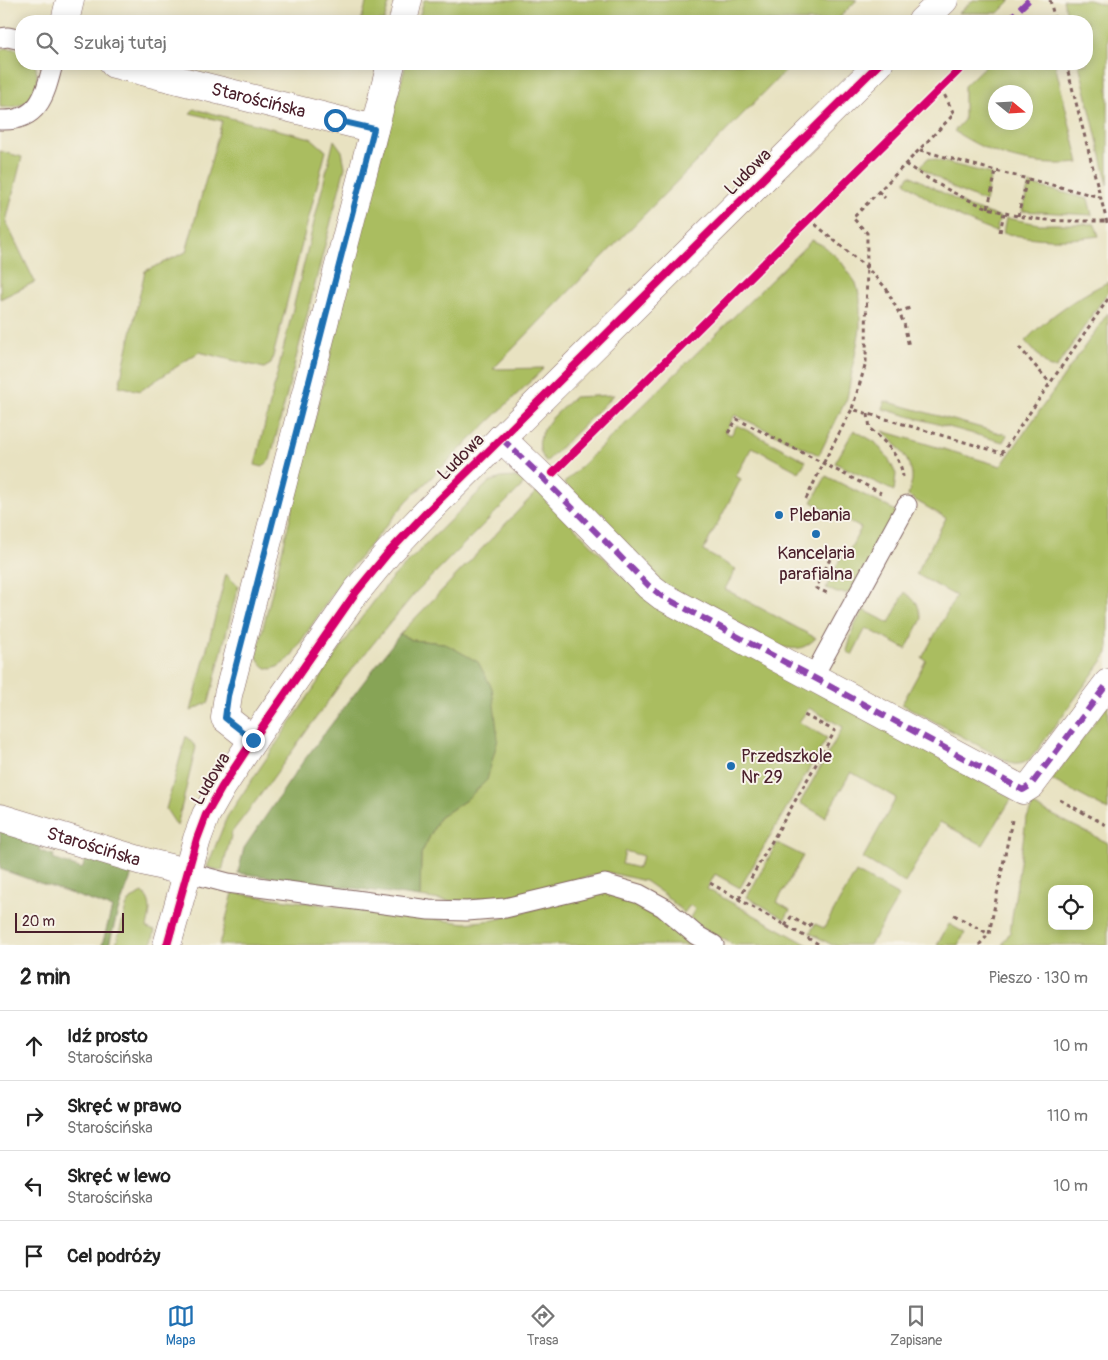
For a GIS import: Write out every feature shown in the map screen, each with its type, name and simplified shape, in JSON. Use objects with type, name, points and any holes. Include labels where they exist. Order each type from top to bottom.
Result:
[{"type":"street","points":[[66,15],[70,0]]},
{"type":"street","points":[[404,15],[408,0]]},
{"type":"street","points":[[928,15],[944,0]]},
{"type":"street","name":"Starościńska","points":[[138,70],[374,129]]},
{"type":"street","points":[[253,740],[225,718],[228,696],[389,70]]},
{"type":"street","name":"Ludowa","points":[[166,945],[186,872],[206,816],[222,787],[347,605],[388,553],[426,512],[873,70]]},
{"type":"street","points":[[501,438],[649,586],[676,605],[1023,790],[1031,785],[1108,683]]},
{"type":"street","name":"Starościńska","points":[[0,818],[142,861],[186,872]]},
{"type":"lane","points":[[0,38],[15,39]]},
{"type":"lane","points":[[0,120],[12,120],[25,116],[35,109],[43,98],[51,70]]},
{"type":"lane","points":[[813,677],[907,506]]},
{"type":"lane","points":[[186,872],[228,883],[429,910],[467,911],[506,908],[605,884],[639,894],[663,907],[696,935],[714,945]]},
{"type":"path","points":[[1050,0],[1054,15]]},
{"type":"path","points":[[1068,70],[1108,226]]},
{"type":"path","points":[[806,499],[852,409],[866,363],[867,233],[852,218],[954,114],[941,88]]},
{"type":"path","points":[[920,150],[1100,197]]},
{"type":"path","points":[[905,164],[951,193],[1004,213],[1064,221],[1106,221]]},
{"type":"path","points":[[988,208],[996,171]]},
{"type":"path","points":[[1018,216],[1027,179]]},
{"type":"path","points":[[878,191],[885,198]]},
{"type":"path","points":[[1000,232],[1004,213]]},
{"type":"path","points":[[809,218],[867,268],[886,288],[904,324],[909,339],[909,347]]},
{"type":"path","points":[[852,409],[1002,453],[1108,299]]},
{"type":"path","points":[[898,312],[913,307]]},
{"type":"path","points":[[1019,347],[1050,383]]},
{"type":"path","points":[[868,414],[870,429],[883,439],[902,469],[903,484],[895,500],[907,506]]},
{"type":"path","points":[[728,433],[737,419],[871,488]]},
{"type":"path","points":[[823,555],[830,559],[816,588],[829,594]]},
{"type":"path","points":[[739,899],[835,731],[804,715]]},
{"type":"path","points":[[1031,785],[1108,826]]},
{"type":"path","points":[[979,945],[989,934],[1014,812]]},
{"type":"path","points":[[710,883],[820,945]]},
{"type":"path","points":[[954,915],[989,934]]},
{"type":"path","points":[[785,926],[791,917],[809,927],[812,922]]},
{"type":"green space","points":[[367,0],[390,0],[386,15],[363,15]]},
{"type":"green space","points":[[424,0],[857,0],[842,15],[420,15]]},
{"type":"green space","points":[[973,0],[1011,0],[998,13],[959,13]]},
{"type":"green space","points":[[1063,0],[1089,0],[1108,6],[1108,185],[1080,70],[1093,70],[1093,15],[1067,15]]},
{"type":"green space","points":[[5,48],[15,49],[15,70],[36,70],[37,83],[35,90],[26,102],[19,105],[0,107],[0,50]]},
{"type":"green space","points":[[404,70],[786,70],[493,369],[544,368],[407,501],[345,575],[290,658],[276,668],[268,669],[264,667],[257,657],[261,636],[368,203]]},
{"type":"green space","points":[[981,70],[1056,70],[1079,163],[1045,164],[1013,158],[983,147],[954,131],[964,120],[964,86]]},
{"type":"green space","points":[[194,109],[311,138],[326,151],[271,364],[264,368],[199,352],[140,391],[119,386],[145,271],[186,252],[222,121],[190,113]]},
{"type":"green space","points":[[334,140],[342,151],[345,167],[270,460],[263,467],[255,465]]},
{"type":"green space","points":[[0,151],[22,157],[6,222],[35,282],[0,299]]},
{"type":"green space","points":[[928,158],[991,174],[985,202],[955,189],[920,167]]},
{"type":"green space","points":[[910,175],[969,207],[1000,217],[996,232],[960,217],[926,198],[905,182]]},
{"type":"green space","points":[[1029,184],[1088,199],[1092,215],[1022,211]]},
{"type":"green space","points":[[1006,218],[1039,224],[1095,224],[1099,236],[1051,239],[1003,233]]},
{"type":"green space","points":[[812,240],[824,246],[840,260],[856,283],[860,298],[860,329],[847,398],[819,455],[735,415],[725,432],[731,435],[737,425],[806,461],[799,472],[752,447],[736,476],[741,479],[703,551],[736,569],[725,589],[816,638],[801,648],[792,648],[782,647],[662,584],[564,483]]},
{"type":"green space","points":[[1108,282],[1108,292],[1056,368],[1050,368],[1025,341],[1064,308]]},
{"type":"green space","points":[[1108,313],[1108,653],[1036,752],[1021,764],[1013,764],[902,704],[926,660],[922,658],[956,596],[916,574],[946,518],[908,496],[912,480],[910,466],[893,441],[883,431],[1001,466]]},
{"type":"green space","points":[[614,395],[546,462],[541,452],[540,443],[542,434],[552,418],[574,397]]},
{"type":"green space","points":[[885,401],[1007,435],[1003,442],[883,409]]},
{"type":"green space","points":[[854,430],[875,442],[888,458],[896,474],[894,491],[835,463]]},
{"type":"green space","points":[[826,476],[898,512],[853,593],[837,593],[826,588],[841,557],[845,559],[861,528],[812,502]]},
{"type":"green space","points":[[515,477],[527,481],[415,593],[344,679],[232,832],[222,871],[207,867],[227,817],[359,621],[391,579],[489,482],[501,478]]},
{"type":"green space","name":"Przedszkole Nr 29","points":[[538,490],[622,576],[1012,798],[983,845],[940,822],[905,883],[863,858],[896,798],[851,772],[825,817],[800,803],[843,727],[809,708],[799,722],[827,738],[740,888],[715,874],[707,889],[808,945],[734,945],[695,924],[690,918],[695,909],[690,905],[684,913],[665,895],[645,881],[607,872],[508,897],[448,901],[420,897],[421,854],[439,818],[466,800],[444,643],[412,640],[400,634]],"holes":[[[625,851],[643,856],[638,868],[622,864]]]},
{"type":"green space","points":[[226,574],[238,586],[209,702],[191,711]]},
{"type":"green space","points":[[905,592],[917,603],[922,619],[906,649],[866,628],[852,655],[847,651],[854,626],[864,610],[889,623]]},
{"type":"green space","points":[[400,634],[412,640],[444,643],[478,662],[492,688],[498,739],[487,780],[466,800],[439,818],[421,854],[420,897],[238,873],[244,848],[302,763]]},
{"type":"green space","points":[[1108,704],[1108,810],[1052,780]]},
{"type":"green space","points":[[186,736],[196,747],[177,826],[166,809]]},
{"type":"green space","points":[[1033,805],[1108,843],[1108,945],[1002,945],[1010,932],[1026,820]]},
{"type":"green space","points":[[0,831],[41,844],[39,851],[54,855],[53,859],[82,869],[87,857],[132,874],[118,911],[109,945],[102,945],[112,908],[0,869]]},
{"type":"green space","points":[[777,843],[803,856],[777,902],[790,910],[785,919],[747,897]]},
{"type":"green space","points":[[856,872],[899,896],[870,945],[832,945],[810,933],[815,924],[824,928]]},
{"type":"green space","points":[[610,891],[647,906],[675,932],[693,945],[219,945],[233,893],[465,923],[494,920],[594,893]]},
{"type":"green space","points":[[143,893],[150,905],[147,928],[155,931],[151,945],[116,945],[126,907],[131,899]]},
{"type":"green space","points":[[949,924],[965,933],[958,945],[937,945]]},
{"type":"marked path","points":[[1013,15],[1029,0]]},
{"type":"marked path","points":[[501,438],[649,586],[662,596],[1023,790],[1031,785],[1108,683]]},
{"type":"cycle path","points":[[167,945],[197,839],[206,815],[253,740],[356,592],[388,553],[427,512],[873,70]]},
{"type":"cycle path","points":[[553,473],[959,70]]},
{"type":"place","name":"Plebania","points":[[779,515]]},
{"type":"place","name":"Kancelaria parafialna","points":[[816,534]]},
{"type":"place","name":"Przedszkole Nr 29","points":[[731,766]]},
{"type":"route","points":[[253,740],[225,718],[228,696],[374,129],[335,120]]}]
